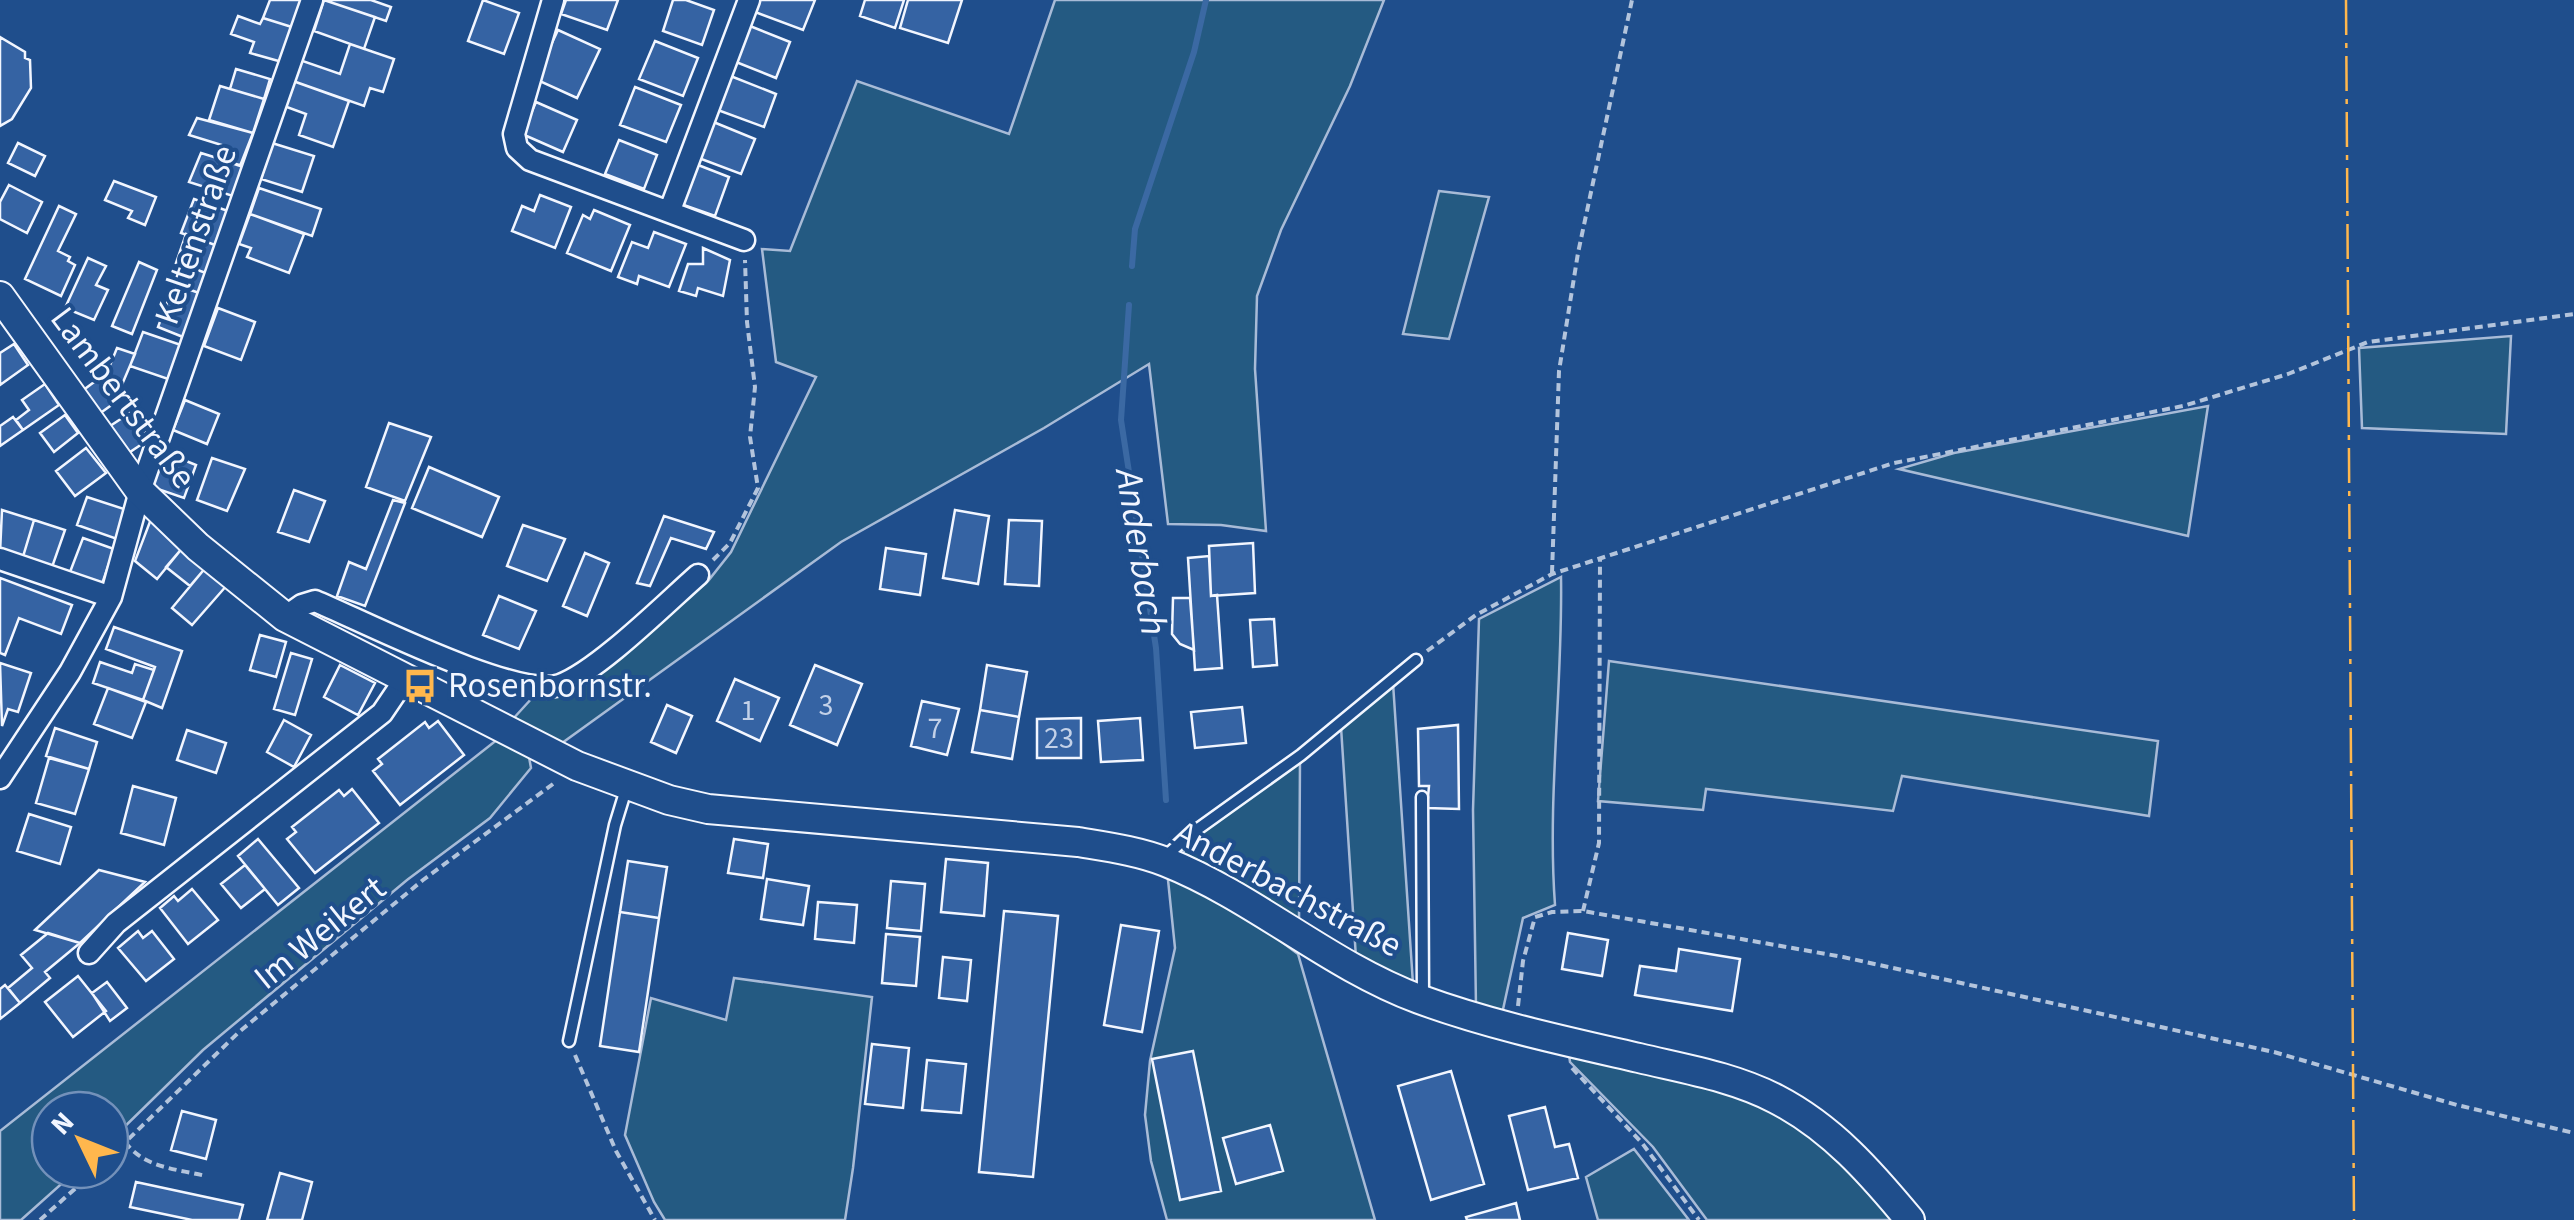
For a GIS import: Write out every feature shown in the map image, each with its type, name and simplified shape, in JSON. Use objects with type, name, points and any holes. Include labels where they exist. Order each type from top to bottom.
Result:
[{"type":"main road","name":"Lambertstraße","points":[[0,296],[140,490],[198,547],[285,616],[577,766]]},
{"type":"main road","name":"Anderbachstraße","points":[[577,766],[708,810],[1078,842],[1162,860],[1246,903],[1342,963],[1423,1000],[1555,1038],[1702,1073],[1774,1098],[1826,1130],[1870,1172],[1910,1220]]},
{"type":"street","name":"Keltenstraße","points":[[0,778],[70,672],[111,597],[140,490],[312,0]]},
{"type":"street","points":[[553,0],[514,134],[517,148],[530,160],[744,240]]},
{"type":"street","points":[[670,210],[749,0]]},
{"type":"street","points":[[0,558],[111,597]]},
{"type":"street","points":[[285,616],[316,601],[489,675],[538,688],[557,686],[590,667],[698,576]]},
{"type":"street","points":[[89,953],[116,923],[382,713],[405,678]]},
{"type":"lane","points":[[1162,860],[1188,836],[1302,755],[1416,660]]},
{"type":"lane","points":[[569,1041],[627,785]]},
{"type":"lane","points":[[1422,796],[1423,1000]]},
{"type":"path","points":[[1552,574],[1559,371],[1578,253],[1632,0]]},
{"type":"path","points":[[698,576],[730,543],[758,488],[750,437],[754,387],[744,240]]},
{"type":"path","points":[[1416,660],[1476,615],[1552,574],[1894,462],[2184,406],[2288,374],[2368,342],[2574,314]]},
{"type":"path","points":[[1583,911],[1599,842],[1600,559]]},
{"type":"path","name":"Im Weikert","points":[[130,1137],[239,1032],[422,880],[577,766]]},
{"type":"path","points":[[1518,1008],[1523,961],[1536,917],[1583,911],[1843,957],[2274,1052],[2574,1134]]},
{"type":"path","points":[[1555,1038],[1569,1065],[1642,1142],[1700,1220]]},
{"type":"path","points":[[569,1041],[616,1151],[655,1220]]},
{"type":"path","points":[[130,1149],[152,1164],[206,1176]]},
{"type":"path","points":[[40,1220],[74,1190]]},
{"type":"shaded area","points":[[1055,0],[1384,0],[1350,86],[1281,230],[1257,296],[1255,369],[1266,531],[1168,524],[1149,364],[841,542],[562,743],[512,720],[533,697],[547,699],[575,687],[708,581],[731,552],[816,377],[776,362],[762,249],[790,251],[857,81],[1009,134]]},
{"type":"shaded area","points":[[1439,191],[1489,197],[1449,339],[1403,334]]},
{"type":"shaded area","points":[[2511,336],[2506,434],[2362,428],[2359,348]]},
{"type":"shaded area","points":[[2208,406],[2188,536],[1899,469],[1954,453]]},
{"type":"shaded area","points":[[1561,577],[1553,824],[1555,905],[1523,918],[1502,1014],[1476,1007],[1473,810],[1479,619]]},
{"type":"shaded area","points":[[1609,661],[2158,741],[2149,816],[1902,776],[1893,811],[1706,789],[1703,810],[1598,801]]},
{"type":"shaded area","points":[[1393,683],[1413,984],[1356,958],[1341,727]]},
{"type":"shaded area","points":[[498,739],[529,757],[531,768],[490,818],[407,880],[203,1050],[130,1121],[130,1090],[52,1090]]},
{"type":"shaded area","points":[[1300,760],[1299,924],[1183,856],[1185,843]]},
{"type":"shaded area","points":[[1167,870],[1217,894],[1298,954],[1375,1220],[1167,1220],[1151,1161],[1145,1115],[1150,1061],[1175,948]]},
{"type":"shaded area","points":[[734,978],[872,997],[845,1220],[665,1220],[654,1202],[625,1135],[651,998],[726,1020]]},
{"type":"shaded area","points":[[1569,1054],[1730,1090],[1826,1141],[1899,1220],[1707,1220],[1653,1147],[1570,1062]]},
{"type":"shaded area","points":[[30,1107],[30,1190],[55,1190],[21,1220],[0,1220],[0,1131]]},
{"type":"shaded area","points":[[1634,1149],[1689,1220],[1598,1220],[1586,1177]]},
{"type":"building","points":[[270,0],[306,0],[295,28],[263,18]]},
{"type":"building","points":[[324,0],[371,0],[391,7],[386,21]]},
{"type":"building","points":[[324,0],[375,17],[364,49],[314,31]]},
{"type":"building","points":[[483,0],[519,13],[504,54],[468,41]]},
{"type":"building","points":[[566,0],[618,0],[607,30],[561,14]]},
{"type":"building","points":[[673,0],[686,0],[714,10],[702,45],[663,31]]},
{"type":"building","points":[[760,0],[815,0],[803,30],[755,12]]},
{"type":"building","points":[[865,0],[904,0],[895,28],[860,16]]},
{"type":"building","points":[[908,0],[962,0],[948,43],[900,28]]},
{"type":"building","points":[[238,16],[260,24],[263,18],[295,28],[282,62],[250,53],[254,42],[231,34]]},
{"type":"building","points":[[750,26],[790,42],[776,78],[736,62]]},
{"type":"building","points":[[558,30],[600,49],[577,98],[535,79]]},
{"type":"building","points":[[0,37],[25,52],[25,58],[30,60],[31,88],[12,119],[0,126]]},
{"type":"building","points":[[655,41],[698,58],[683,96],[639,79]]},
{"type":"building","points":[[350,44],[394,59],[383,92],[370,88],[364,106],[293,81],[300,60],[340,74]]},
{"type":"building","points":[[236,69],[270,79],[264,99],[230,89]]},
{"type":"building","points":[[728,75],[776,94],[764,127],[715,109]]},
{"type":"building","points":[[293,81],[349,101],[333,147],[299,135],[306,114],[284,106]]},
{"type":"building","points":[[220,86],[264,99],[253,133],[209,120]]},
{"type":"building","points":[[635,87],[681,105],[666,142],[620,125]]},
{"type":"building","points":[[536,102],[577,120],[563,152],[522,134]]},
{"type":"building","points":[[197,118],[253,133],[240,166],[219,159],[225,146],[189,135]]},
{"type":"building","points":[[711,121],[755,139],[741,174],[696,157]]},
{"type":"building","points":[[619,140],[657,155],[644,189],[605,174]]},
{"type":"building","points":[[18,143],[45,156],[35,176],[8,163]]},
{"type":"building","points":[[272,143],[314,156],[302,192],[261,179]]},
{"type":"building","points":[[201,153],[246,167],[236,197],[189,182]]},
{"type":"building","points":[[693,163],[729,177],[715,216],[678,203]]},
{"type":"building","points":[[114,181],[156,197],[145,225],[128,218],[132,211],[105,200]]},
{"type":"building","points":[[9,185],[42,202],[27,233],[0,219],[0,202]]},
{"type":"building","points":[[259,188],[321,209],[312,236],[250,214]]},
{"type":"building","points":[[540,195],[571,207],[555,248],[512,231],[522,206],[534,211]]},
{"type":"building","points":[[194,199],[228,211],[215,245],[181,233]]},
{"type":"building","points":[[59,206],[76,214],[58,251],[75,265],[61,296],[25,279]]},
{"type":"building","points":[[594,210],[630,225],[611,271],[567,253],[583,215],[590,219]]},
{"type":"building","points":[[250,214],[304,234],[289,273],[247,257],[251,248],[239,244]]},
{"type":"building","points":[[654,232],[686,244],[669,287],[639,276],[637,284],[618,277],[632,242],[648,248]]},
{"type":"building","points":[[186,234],[215,245],[206,273],[176,263]]},
{"type":"building","points":[[703,248],[730,260],[723,296],[698,288],[696,296],[679,291],[688,264],[703,264]]},
{"type":"building","points":[[88,258],[106,266],[96,285],[108,290],[94,320],[65,308]]},
{"type":"building","points":[[139,262],[157,270],[132,334],[112,326]]},
{"type":"building","points":[[181,264],[206,273],[199,293],[174,284]]},
{"type":"building","points":[[174,284],[199,293],[183,337],[158,327]]},
{"type":"building","points":[[218,308],[255,322],[241,360],[204,346]]},
{"type":"building","points":[[143,332],[181,345],[168,379],[130,366]]},
{"type":"building","points":[[14,344],[28,365],[0,385],[0,353]]},
{"type":"building","points":[[117,348],[135,354],[118,394],[120,399],[99,414],[82,391],[101,377],[104,380]]},
{"type":"building","points":[[45,384],[59,405],[23,430],[16,420],[29,410],[22,400]]},
{"type":"building","points":[[185,400],[219,414],[207,444],[173,430]]},
{"type":"building","points":[[130,413],[145,432],[142,444],[127,454],[107,428]]},
{"type":"building","points":[[65,415],[78,433],[54,452],[40,433]]},
{"type":"building","points":[[13,417],[23,430],[0,446],[0,426]]},
{"type":"building","points":[[389,423],[431,437],[405,501],[366,487]]},
{"type":"building","points":[[86,448],[106,473],[75,496],[56,471]]},
{"type":"building","points":[[164,452],[196,465],[184,498],[152,487]]},
{"type":"building","points":[[212,458],[245,469],[227,511],[197,500]]},
{"type":"building","points":[[429,467],[499,497],[482,537],[412,508]]},
{"type":"building","points":[[294,490],[325,501],[309,542],[278,532]]},
{"type":"building","points":[[87,497],[127,510],[117,539],[77,525]]},
{"type":"building","points":[[393,500],[405,503],[365,606],[337,596],[349,562],[366,569]]},
{"type":"building","points":[[2,510],[34,520],[22,560],[0,553]]},
{"type":"building","points":[[955,510],[989,516],[978,584],[943,578]]},
{"type":"building","points":[[664,516],[714,532],[706,549],[671,538],[650,586],[637,583]]},
{"type":"building","points":[[151,519],[184,546],[157,579],[135,561]]},
{"type":"building","points":[[34,520],[65,530],[51,570],[22,560]]},
{"type":"building","points":[[1009,520],[1042,521],[1039,586],[1005,584]]},
{"type":"building","points":[[523,525],[565,539],[547,581],[507,566]]},
{"type":"building","points":[[83,538],[114,549],[102,584],[70,572]]},
{"type":"building","points":[[1253,543],[1255,593],[1211,596],[1209,546]]},
{"type":"building","points":[[184,546],[207,566],[190,586],[166,567]]},
{"type":"building","points":[[886,548],[926,554],[920,595],[880,589]]},
{"type":"building","points":[[585,553],[609,563],[587,616],[563,606]]},
{"type":"building","points":[[1209,556],[1211,596],[1217,595],[1222,668],[1195,670],[1188,558]]},
{"type":"building","points":[[207,566],[228,584],[192,625],[172,608]]},
{"type":"building","points":[[0,578],[72,605],[61,634],[19,618],[5,655],[0,653]]},
{"type":"building","points":[[499,596],[536,611],[519,649],[483,635]]},
{"type":"building","points":[[1173,598],[1190,598],[1194,650],[1180,644],[1172,634]]},
{"type":"building","points":[[1274,619],[1277,665],[1253,667],[1250,620]]},
{"type":"building","points":[[114,627],[182,651],[162,708],[143,700],[155,667],[106,649]]},
{"type":"building","points":[[260,635],[286,642],[276,677],[250,670]]},
{"type":"building","points":[[291,653],[312,659],[295,715],[274,709]]},
{"type":"building","points":[[100,662],[132,673],[135,664],[154,670],[143,700],[93,683]]},
{"type":"building","points":[[0,663],[31,673],[18,712],[8,709],[2,726]]},
{"type":"building","points":[[340,665],[375,683],[358,715],[324,697]]},
{"type":"building","points":[[815,665],[862,684],[837,745],[790,725]]},
{"type":"building","points":[[987,665],[1027,672],[1019,717],[980,710]]},
{"type":"building","points":[[735,679],[779,698],[760,741],[717,721]]},
{"type":"building","points":[[108,688],[146,702],[132,738],[94,724]]},
{"type":"building","points":[[922,701],[959,709],[947,755],[911,746]]},
{"type":"building","points":[[667,705],[692,716],[676,753],[651,742]]},
{"type":"building","points":[[1242,707],[1246,743],[1195,748],[1191,712]]},
{"type":"building","points":[[980,710],[1019,717],[1012,759],[972,752]]},
{"type":"building","points":[[1081,718],[1081,758],[1037,758],[1037,719]]},
{"type":"building","points":[[1140,718],[1143,760],[1101,762],[1098,721]]},
{"type":"building","points":[[284,720],[311,735],[294,767],[267,752]]},
{"type":"building","points":[[438,721],[464,755],[400,805],[373,771],[382,764],[378,759],[425,722],[429,728]]},
{"type":"building","points":[[1458,725],[1459,809],[1427,808],[1429,786],[1419,786],[1418,729]]},
{"type":"building","points":[[55,728],[97,742],[89,769],[46,756]]},
{"type":"building","points":[[187,730],[226,743],[216,773],[177,760]]},
{"type":"building","points":[[49,758],[89,769],[75,814],[36,803]]},
{"type":"building","points":[[133,786],[176,798],[164,845],[121,833]]},
{"type":"building","points":[[352,789],[379,823],[315,873],[287,839],[296,832],[292,827],[339,790],[344,796]]},
{"type":"building","points":[[29,814],[71,827],[60,864],[17,851]]},
{"type":"building","points":[[258,839],[299,888],[278,905],[238,856]]},
{"type":"building","points":[[734,839],[768,844],[763,878],[728,873]]},
{"type":"building","points":[[946,859],[988,863],[984,916],[941,912]]},
{"type":"building","points":[[628,861],[667,867],[659,918],[620,912]]},
{"type":"building","points":[[245,865],[265,889],[241,908],[221,884]]},
{"type":"building","points":[[99,870],[145,882],[80,943],[35,930]]},
{"type":"building","points":[[767,879],[809,886],[803,925],[761,919]]},
{"type":"building","points":[[891,881],[925,884],[921,931],[887,928]]},
{"type":"building","points":[[192,889],[218,920],[188,944],[160,908],[174,896],[178,901]]},
{"type":"building","points":[[818,902],[857,905],[854,943],[815,939]]},
{"type":"building","points":[[1004,911],[1058,916],[1033,1177],[979,1172]]},
{"type":"building","points":[[620,912],[659,918],[639,1052],[600,1046]]},
{"type":"building","points":[[1121,925],[1159,931],[1142,1032],[1104,1025]]},
{"type":"building","points":[[138,931],[143,938],[152,931],[174,959],[146,981],[118,948]]},
{"type":"building","points":[[48,933],[80,943],[45,972],[50,978],[20,1003],[8,988],[32,968],[21,955]]},
{"type":"building","points":[[1568,933],[1608,940],[1602,976],[1562,969]]},
{"type":"building","points":[[886,934],[920,937],[916,986],[882,983]]},
{"type":"building","points":[[1679,949],[1740,959],[1732,1011],[1635,995],[1640,966],[1676,971]]},
{"type":"building","points":[[943,957],[971,960],[967,1001],[939,998]]},
{"type":"building","points":[[78,976],[106,1011],[73,1037],[45,1002]]},
{"type":"building","points":[[107,982],[127,1008],[110,1021],[92,993]]},
{"type":"building","points":[[5,985],[20,1003],[0,1019],[0,989]]},
{"type":"building","points":[[872,1044],[909,1048],[903,1108],[865,1104]]},
{"type":"building","points":[[1193,1051],[1221,1191],[1180,1200],[1152,1059]]},
{"type":"building","points":[[927,1060],[966,1064],[961,1113],[922,1110]]},
{"type":"building","points":[[1451,1071],[1484,1184],[1431,1200],[1398,1086]]},
{"type":"building","points":[[1545,1107],[1555,1147],[1569,1144],[1578,1178],[1528,1190],[1509,1116]]},
{"type":"building","points":[[182,1111],[216,1120],[206,1159],[171,1150]]},
{"type":"building","points":[[1270,1125],[1283,1171],[1236,1184],[1223,1138]]},
{"type":"building","points":[[280,1173],[312,1182],[302,1220],[267,1220]]},
{"type":"building","points":[[136,1182],[243,1205],[239,1220],[192,1220],[130,1207]]},
{"type":"building","points":[[1516,1203],[1520,1220],[1466,1217]]},
{"type":"waterway","name":"Anderbach","points":[[1132,266],[1135,229],[1194,52],[1206,0]]},
{"type":"waterway","name":"Anderbach","points":[[1129,305],[1121,420],[1156,648],[1166,800]]},
{"type":"power","points":[[2346,0],[2354,1220]]},
{"type":"place","name":"Rosenbornstr.","points":[[420,686]]}]
